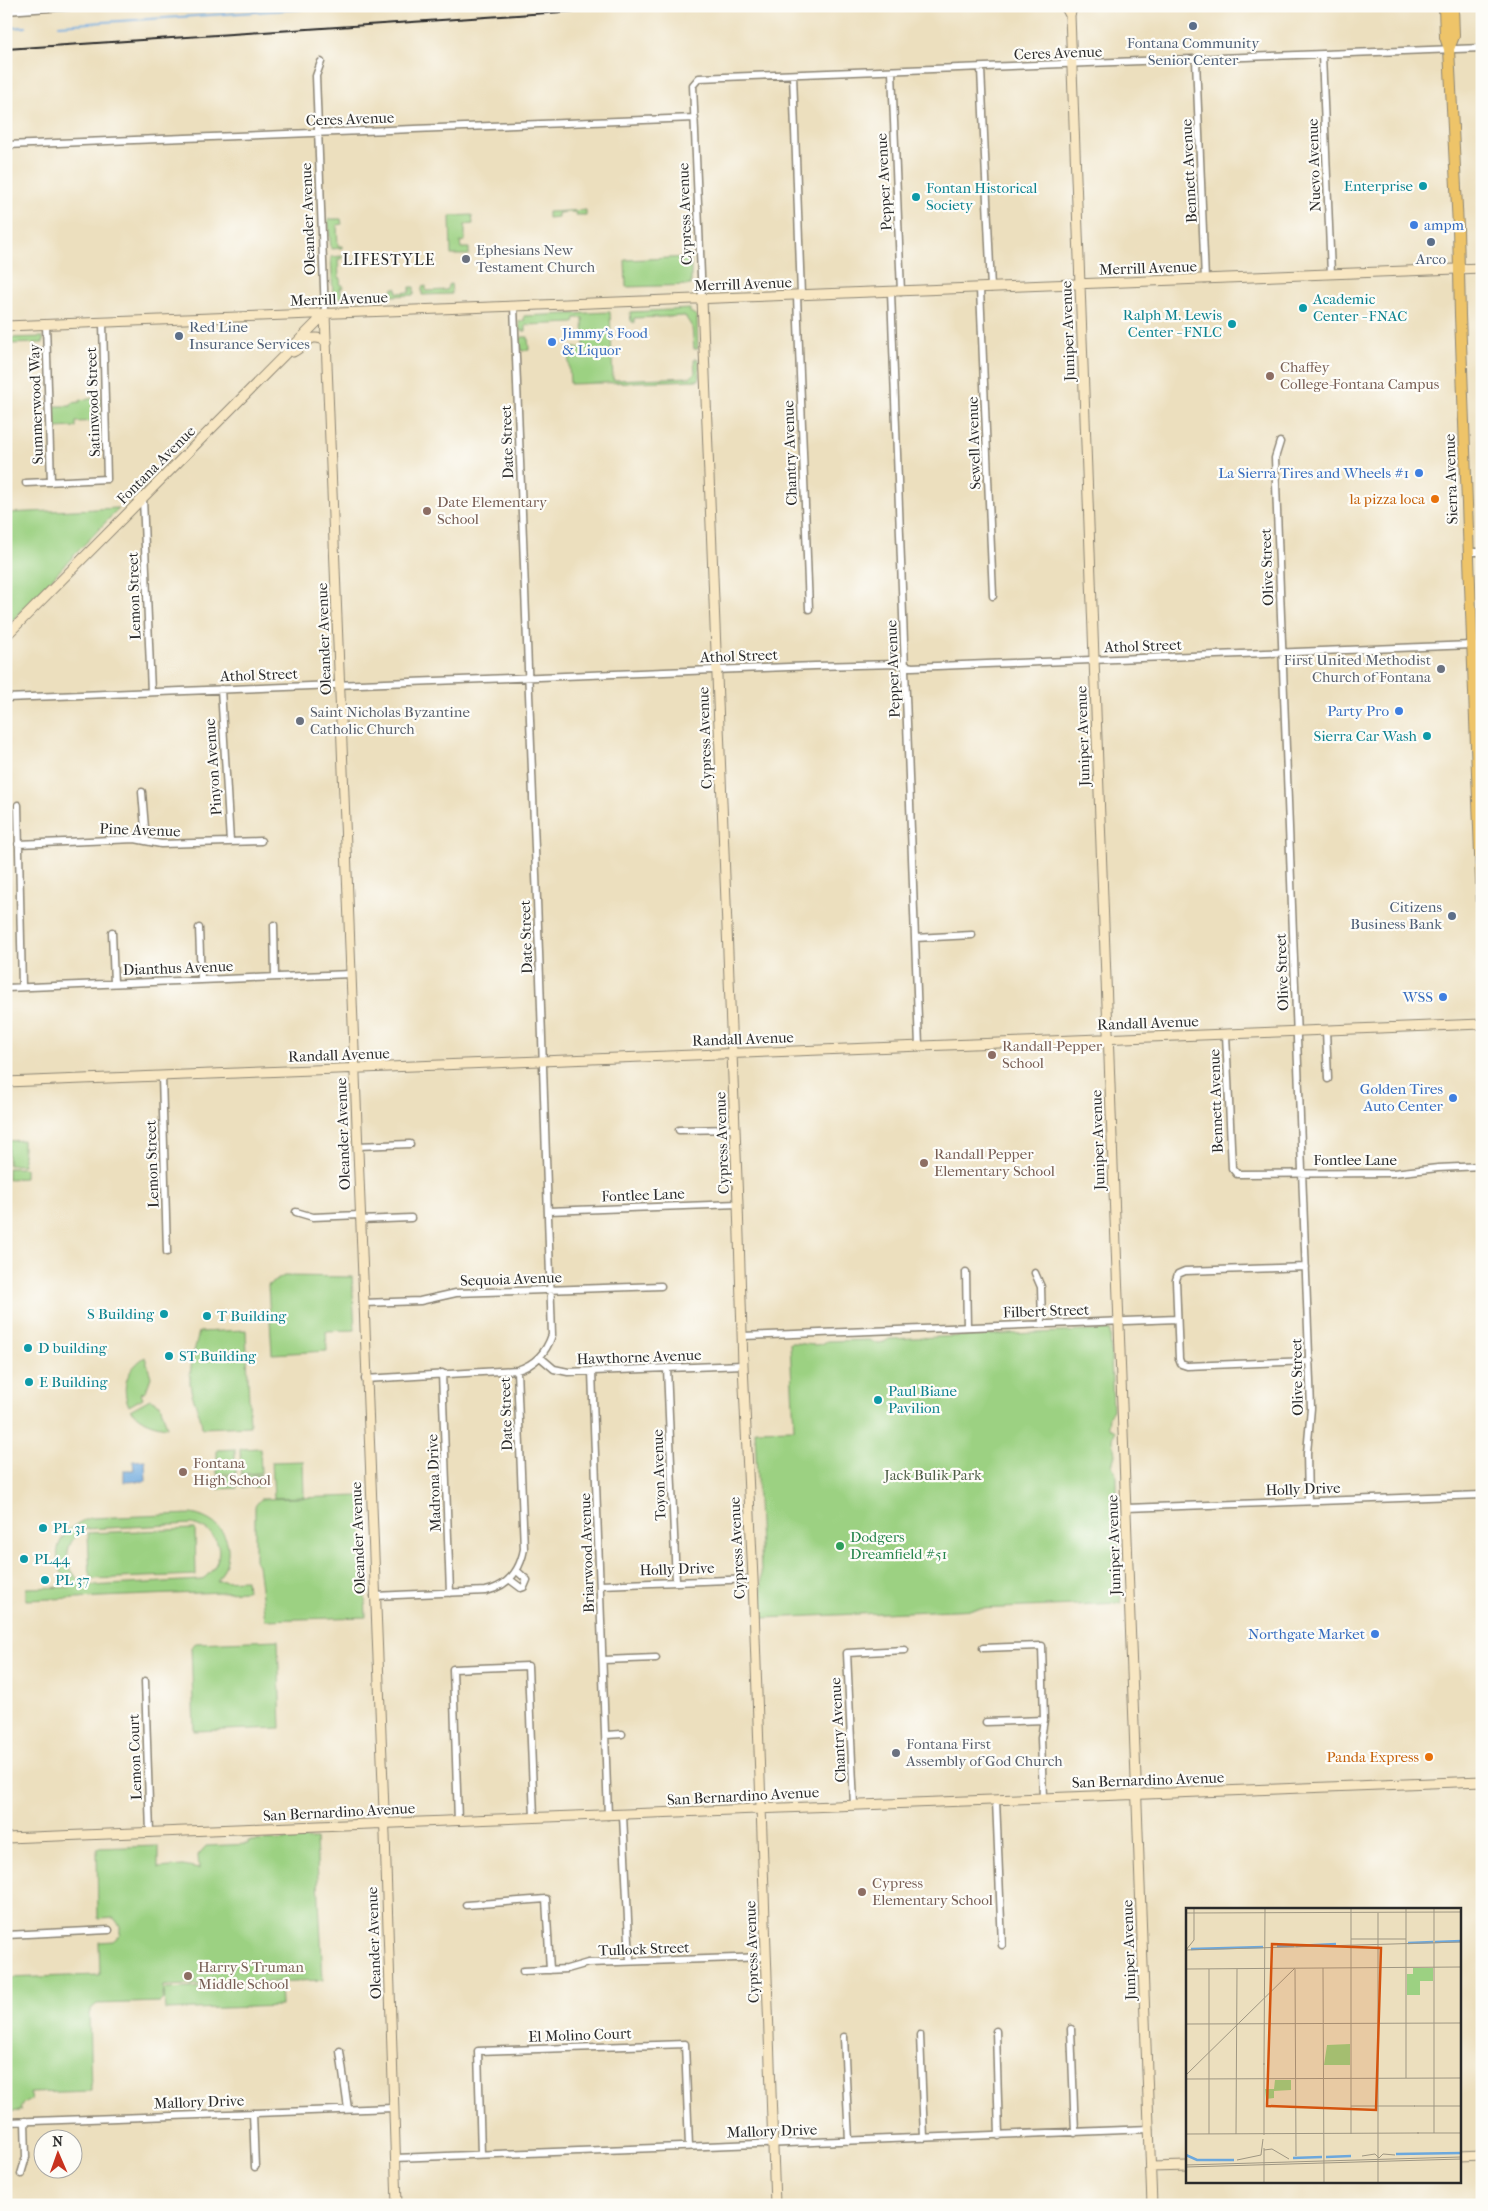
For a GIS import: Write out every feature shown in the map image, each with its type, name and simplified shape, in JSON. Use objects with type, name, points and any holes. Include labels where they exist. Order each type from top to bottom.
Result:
[{"type":"main road","name":"Sierra Avenue","points":[[1444,6],[1445,37],[1449,50],[1459,269],[1482,908]]},
{"type":"main road","name":"Sierra Avenue","points":[[1449,50],[1454,36],[1453,6]]},
{"type":"street","points":[[6,11],[78,6]]},
{"type":"street","name":"Juniper Avenue","points":[[1064,6],[1071,11],[1152,2205]]},
{"type":"street","name":"Ceres Avenue","points":[[696,80],[699,78],[1073,66],[1482,48]]},
{"type":"street","name":"Nuevo Avenue","points":[[1322,55],[1331,274]]},
{"type":"street","name":"Bennett Avenue","points":[[1196,60],[1205,280]]},
{"type":"street","name":"Oleander Avenue","points":[[321,62],[316,76],[318,133],[384,1824],[397,2205]]},
{"type":"street","points":[[981,68],[991,288]]},
{"type":"street","name":"Pepper Avenue","points":[[892,72],[901,292]]},
{"type":"street","name":"Chantry Avenue","points":[[793,75],[809,609]]},
{"type":"street","name":"Cypress Avenue","points":[[696,80],[694,85],[695,118],[743,1366],[753,1578],[775,2205]]},
{"type":"street","name":"Ceres Avenue","points":[[6,144],[695,118]]},
{"type":"street","name":"Merrill Avenue","points":[[6,326],[1482,268]]},
{"type":"street","name":"Sewell Avenue","points":[[980,289],[992,596]]},
{"type":"street","name":"Pepper Avenue","points":[[891,292],[920,1046]]},
{"type":"street","name":"Date Street","points":[[514,306],[552,1290],[552,1335],[540,1358],[528,1366],[517,1370],[524,1549],[517,1571]]},
{"type":"street","name":"Fontana Avenue","points":[[6,636],[326,314]]},
{"type":"street","name":"Satinwood Street","points":[[51,482],[107,479],[103,323]]},
{"type":"street","name":"Summerwood Way","points":[[46,325],[51,482]]},
{"type":"street","points":[[286,354],[294,352],[314,337],[327,342]]},
{"type":"street","name":"Olive Street","points":[[1280,442],[1275,458],[1312,1415],[1307,1448],[1308,1501]]},
{"type":"street","points":[[26,483],[51,482]]},
{"type":"street","name":"Lemon Street","points":[[143,498],[151,692]]},
{"type":"street","points":[[1468,552],[1482,552]]},
{"type":"street","name":"Athol Street","points":[[6,698],[716,670],[905,665],[912,667],[1472,646]]},
{"type":"street","name":"Pinyon Avenue","points":[[221,689],[230,842]]},
{"type":"street","points":[[142,792],[146,840]]},
{"type":"street","points":[[18,806],[22,987]]},
{"type":"street","name":"Pine Avenue","points":[[18,844],[146,840],[161,844],[261,841]]},
{"type":"street","points":[[274,925],[275,977]]},
{"type":"street","points":[[199,928],[201,980]]},
{"type":"street","points":[[112,932],[114,983]]},
{"type":"street","points":[[915,938],[972,935]]},
{"type":"street","name":"Dianthus Avenue","points":[[6,988],[350,974]]},
{"type":"street","name":"Randall Avenue","points":[[6,1082],[1482,1024]]},
{"type":"street","points":[[1326,1030],[1328,1079]]},
{"type":"street","name":"Bennett Avenue","points":[[1226,1034],[1232,1168]]},
{"type":"street","name":"Lemon Street","points":[[162,1076],[166,1252]]},
{"type":"street","points":[[679,1130],[735,1129]]},
{"type":"street","points":[[357,1146],[410,1144]]},
{"type":"street","name":"Fontlee Lane","points":[[1232,1168],[1234,1173],[1240,1175],[1393,1173],[1482,1166]]},
{"type":"street","name":"Fontlee Lane","points":[[548,1211],[738,1204]]},
{"type":"street","points":[[296,1212],[312,1217],[411,1218]]},
{"type":"street","points":[[1306,1267],[1181,1272],[1176,1280],[1177,1319],[1179,1359],[1184,1365],[1310,1361]]},
{"type":"street","points":[[966,1272],[968,1327]]},
{"type":"street","points":[[1035,1273],[1041,1287],[1042,1324]]},
{"type":"street","name":"Sequoia Avenue","points":[[363,1304],[420,1301],[456,1293],[661,1286]]},
{"type":"street","name":"Filbert Street","points":[[742,1336],[1177,1319]]},
{"type":"street","name":"Hawthorne Avenue","points":[[540,1358],[560,1371],[743,1366]]},
{"type":"street","name":"Toyon Avenue","points":[[667,1368],[676,1582]]},
{"type":"street","points":[[366,1379],[517,1370]]},
{"type":"street","name":"Briarwood Avenue","points":[[592,1371],[608,1816]]},
{"type":"street","name":"Madrona Drive","points":[[442,1373],[450,1593]]},
{"type":"street","name":"Holly Drive","points":[[1126,1508],[1482,1495]]},
{"type":"street","points":[[374,1596],[486,1591],[495,1589],[509,1580],[517,1571],[527,1580],[521,1588],[509,1580]]},
{"type":"street","name":"Holly Drive","points":[[601,1585],[753,1578]]},
{"type":"street","points":[[983,1648],[1042,1646],[1044,1720],[1041,1738],[1043,1798]]},
{"type":"street","name":"Chantry Avenue","points":[[854,1806],[847,1652],[905,1650]]},
{"type":"street","points":[[603,1660],[656,1658]]},
{"type":"street","points":[[458,1821],[453,1669],[528,1666],[534,1818]]},
{"type":"street","name":"Lemon Court","points":[[145,1681],[150,1833]]},
{"type":"street","points":[[986,1722],[1044,1720]]},
{"type":"street","points":[[606,1735],[622,1734]]},
{"type":"street","name":"San Bernardino Avenue","points":[[6,1838],[1482,1781]]},
{"type":"street","points":[[996,1800],[1002,1946]]},
{"type":"street","points":[[623,1815],[630,1961]]},
{"type":"street","points":[[466,1905],[546,1899],[550,1970]]},
{"type":"street","points":[[6,1935],[109,1930]]},
{"type":"street","name":"Tullock Street","points":[[523,1971],[567,1969],[588,1964],[630,1961],[766,1956]]},
{"type":"street","points":[[1071,2029],[1075,2133]]},
{"type":"street","points":[[996,2032],[999,2136]]},
{"type":"street","points":[[920,2035],[924,2138]]},
{"type":"street","points":[[844,2037],[849,2141]]},
{"type":"street","name":"El Molino Court","points":[[481,2154],[478,2051],[685,2044],[689,2146]]},
{"type":"street","points":[[340,2051],[348,2109]]},
{"type":"street","name":"Mallory Drive","points":[[6,2122],[393,2108]]},
{"type":"street","points":[[253,2113],[255,2167]]},
{"type":"street","points":[[21,2174],[26,2157],[25,2121]]},
{"type":"street","name":"Mallory Drive","points":[[395,2158],[1150,2130]]},
{"type":"street","points":[[1460,2156],[1482,2155]]},
{"type":"street","points":[[1151,2167],[1186,2166]]},
{"type":"green space","points":[[586,210],[586,215],[576,215],[576,212],[558,213],[558,217],[548,218],[548,212]]},
{"type":"green space","points":[[472,215],[473,224],[465,225],[465,241],[460,242],[461,248],[469,248],[469,255],[451,255],[450,216]]},
{"type":"green space","points":[[328,219],[341,219],[342,224],[337,225],[338,246],[342,246],[342,248],[331,249]]},
{"type":"green space","points":[[342,256],[342,259],[338,259],[339,278],[341,278],[340,285],[343,285],[343,288],[340,288],[342,295],[392,293],[393,288],[397,288],[397,293],[410,292],[410,287],[414,287],[414,295],[336,298],[333,296],[331,257]]},
{"type":"green space","points":[[691,257],[691,285],[626,287],[625,260]]},
{"type":"green space","points":[[451,284],[452,294],[422,295],[422,287],[426,286],[426,291],[447,290],[448,285]]},
{"type":"green space","points":[[690,309],[690,312],[697,316],[698,349],[694,349],[692,327],[685,316],[634,318],[634,323],[631,321],[630,312]]},
{"type":"green space","points":[[610,312],[613,380],[691,377],[695,372],[694,359],[699,359],[699,380],[570,384],[568,348],[584,348],[583,318],[575,318],[574,323],[526,325],[526,331],[520,331],[519,321],[524,321],[524,316]]},
{"type":"green space","points":[[43,337],[43,343],[6,344],[6,338]]},
{"type":"green space","points":[[528,337],[529,350],[521,351],[520,339]]},
{"type":"green space","points":[[101,398],[100,421],[76,422],[76,427],[54,428],[54,406],[71,406],[72,403],[80,402],[80,400]]},
{"type":"green space","points":[[119,508],[6,627],[6,513]]},
{"type":"green space","points":[[23,1140],[23,1165],[8,1165],[8,1141]]},
{"type":"green space","points":[[8,1168],[25,1168],[25,1178],[8,1179]]},
{"type":"green space","points":[[284,1276],[352,1277],[355,1330],[326,1331],[327,1351],[272,1354],[268,1285]]},
{"type":"green space","points":[[246,1330],[250,1426],[202,1428],[190,1383],[192,1361],[199,1332]]},
{"type":"green space","name":"Jack Bulik Park","points":[[1110,1330],[1113,1410],[1109,1415],[1108,1426],[1115,1431],[1113,1440],[1115,1455],[1112,1465],[1117,1477],[1117,1500],[1113,1504],[1114,1516],[1118,1519],[1121,1603],[763,1618],[755,1430],[794,1429],[790,1343],[819,1345],[827,1341],[869,1340],[879,1343],[889,1339]]},
{"type":"green space","points":[[145,1357],[151,1377],[146,1391],[141,1393],[143,1398],[129,1406],[125,1391],[127,1378],[134,1366]]},
{"type":"green space","points":[[150,1399],[160,1404],[167,1427],[147,1422],[130,1410]]},
{"type":"green space","points":[[260,1448],[261,1473],[241,1474],[240,1449]]},
{"type":"green space","points":[[235,1449],[235,1461],[217,1461],[217,1450]]},
{"type":"green space","points":[[303,1461],[304,1497],[274,1498],[272,1462]]},
{"type":"green space","points":[[217,1462],[236,1462],[236,1474],[217,1474]]},
{"type":"green space","points":[[242,1475],[261,1475],[261,1487],[242,1487]]},
{"type":"green space","points":[[217,1476],[236,1476],[237,1488],[218,1489]]},
{"type":"green space","points":[[361,1496],[366,1617],[265,1620],[258,1565],[255,1561],[255,1506],[261,1499]]},
{"type":"green space","points":[[192,1514],[205,1518],[222,1531],[228,1549],[227,1559],[217,1581],[246,1580],[247,1591],[26,1600],[26,1588],[72,1587],[59,1567],[58,1547],[62,1538],[69,1530],[78,1523],[90,1518]],"holes":[[[192,1524],[203,1528],[211,1534],[219,1549],[215,1565],[201,1580],[92,1586],[82,1582],[70,1568],[68,1551],[71,1543],[85,1529]]]},
{"type":"green space","points":[[195,1529],[196,1575],[90,1579],[88,1533]]},
{"type":"green space","points":[[278,1640],[281,1728],[194,1731],[191,1647],[196,1643]]},
{"type":"green space","name":"Harry S Truman Middle School","points":[[316,1839],[323,1980],[164,1986],[163,1999],[160,2002],[97,2004],[89,2014],[91,2091],[30,2093],[32,2099],[24,2103],[21,2111],[6,2112],[6,1978],[100,1975],[99,1942],[113,1941],[120,1935],[120,1926],[114,1918],[98,1919],[97,1848],[158,1846],[158,1868],[183,1866],[199,1869],[198,1855],[206,1846],[248,1844],[248,1841]]},
{"type":"green space","points":[[280,1984],[281,2006],[165,2010],[164,1989]]},
{"type":"water","points":[[145,1460],[146,1481],[124,1482],[124,1470],[134,1470],[133,1461]]},
{"type":"waterway","points":[[323,8],[344,6]]},
{"type":"waterway","points":[[59,25],[302,9]]},
{"type":"waterway","points":[[6,28],[26,27]]},
{"type":"railway","points":[[6,49],[652,6]]},
{"type":"place","name":"Fontana Community Senior Center","points":[[1193,26]]},
{"type":"place","name":"Enterprise","points":[[1423,186]]},
{"type":"place","name":"Fontan Historical Society","points":[[916,197]]},
{"type":"place","name":"ampm","points":[[1414,225]]},
{"type":"place","name":"Arco","points":[[1431,242]]},
{"type":"place","name":"Ephesians New Testament Church","points":[[466,259]]},
{"type":"place","name":"Academic Center - FNAC","points":[[1303,308]]},
{"type":"place","name":"Ralph M. Lewis Center - FNLC","points":[[1232,324]]},
{"type":"place","name":"Red Line Insurance Services","points":[[179,336]]},
{"type":"place","name":"Jimmy's Food & Liquor","points":[[552,342]]},
{"type":"place","name":"Chaffey College-Fontana Campus","points":[[1270,376]]},
{"type":"place","name":"La Sierra Tires and Wheels #1","points":[[1419,473]]},
{"type":"place","name":"la pizza loca","points":[[1435,499]]},
{"type":"place","name":"Date Elementary School","points":[[427,511]]},
{"type":"place","name":"First United Methodist Church of Fontana","points":[[1441,669]]},
{"type":"place","name":"Party Pro","points":[[1399,711]]},
{"type":"place","name":"Saint Nicholas Byzantine Catholic Church","points":[[300,721]]},
{"type":"place","name":"Sierra Car Wash","points":[[1427,736]]},
{"type":"place","name":"Citizens Business Bank","points":[[1452,916]]},
{"type":"place","name":"WSS","points":[[1443,997]]},
{"type":"place","name":"Randall-Pepper School","points":[[992,1055]]},
{"type":"place","name":"Golden Tires Auto Center","points":[[1453,1098]]},
{"type":"place","name":"Randall Pepper Elementary School","points":[[924,1163]]},
{"type":"place","name":"S Building","points":[[164,1314]]},
{"type":"place","name":"T Building","points":[[207,1316]]},
{"type":"place","name":"D building","points":[[28,1348]]},
{"type":"place","name":"ST Building","points":[[169,1356]]},
{"type":"place","name":"E Building","points":[[29,1382]]},
{"type":"place","name":"Paul Biane Pavilion","points":[[878,1400]]},
{"type":"place","name":"Fontana High School","points":[[183,1472]]},
{"type":"place","name":"PL 31","points":[[43,1528]]},
{"type":"place","name":"Dodgers Dreamfield #51","points":[[840,1546]]},
{"type":"place","name":"PL44","points":[[24,1559]]},
{"type":"place","name":"PL 37","points":[[45,1580]]},
{"type":"place","name":"Northgate Market","points":[[1375,1634]]},
{"type":"place","name":"Fontana First Assembly of God Church","points":[[896,1753]]},
{"type":"place","name":"Panda Express","points":[[1429,1757]]},
{"type":"place","name":"Cypress Elementary School","points":[[862,1892]]},
{"type":"place","name":"Harry S Truman Middle School","points":[[188,1976]]},
{"type":"district","name":"LIFESTYLE","points":[[389,259]]}]
